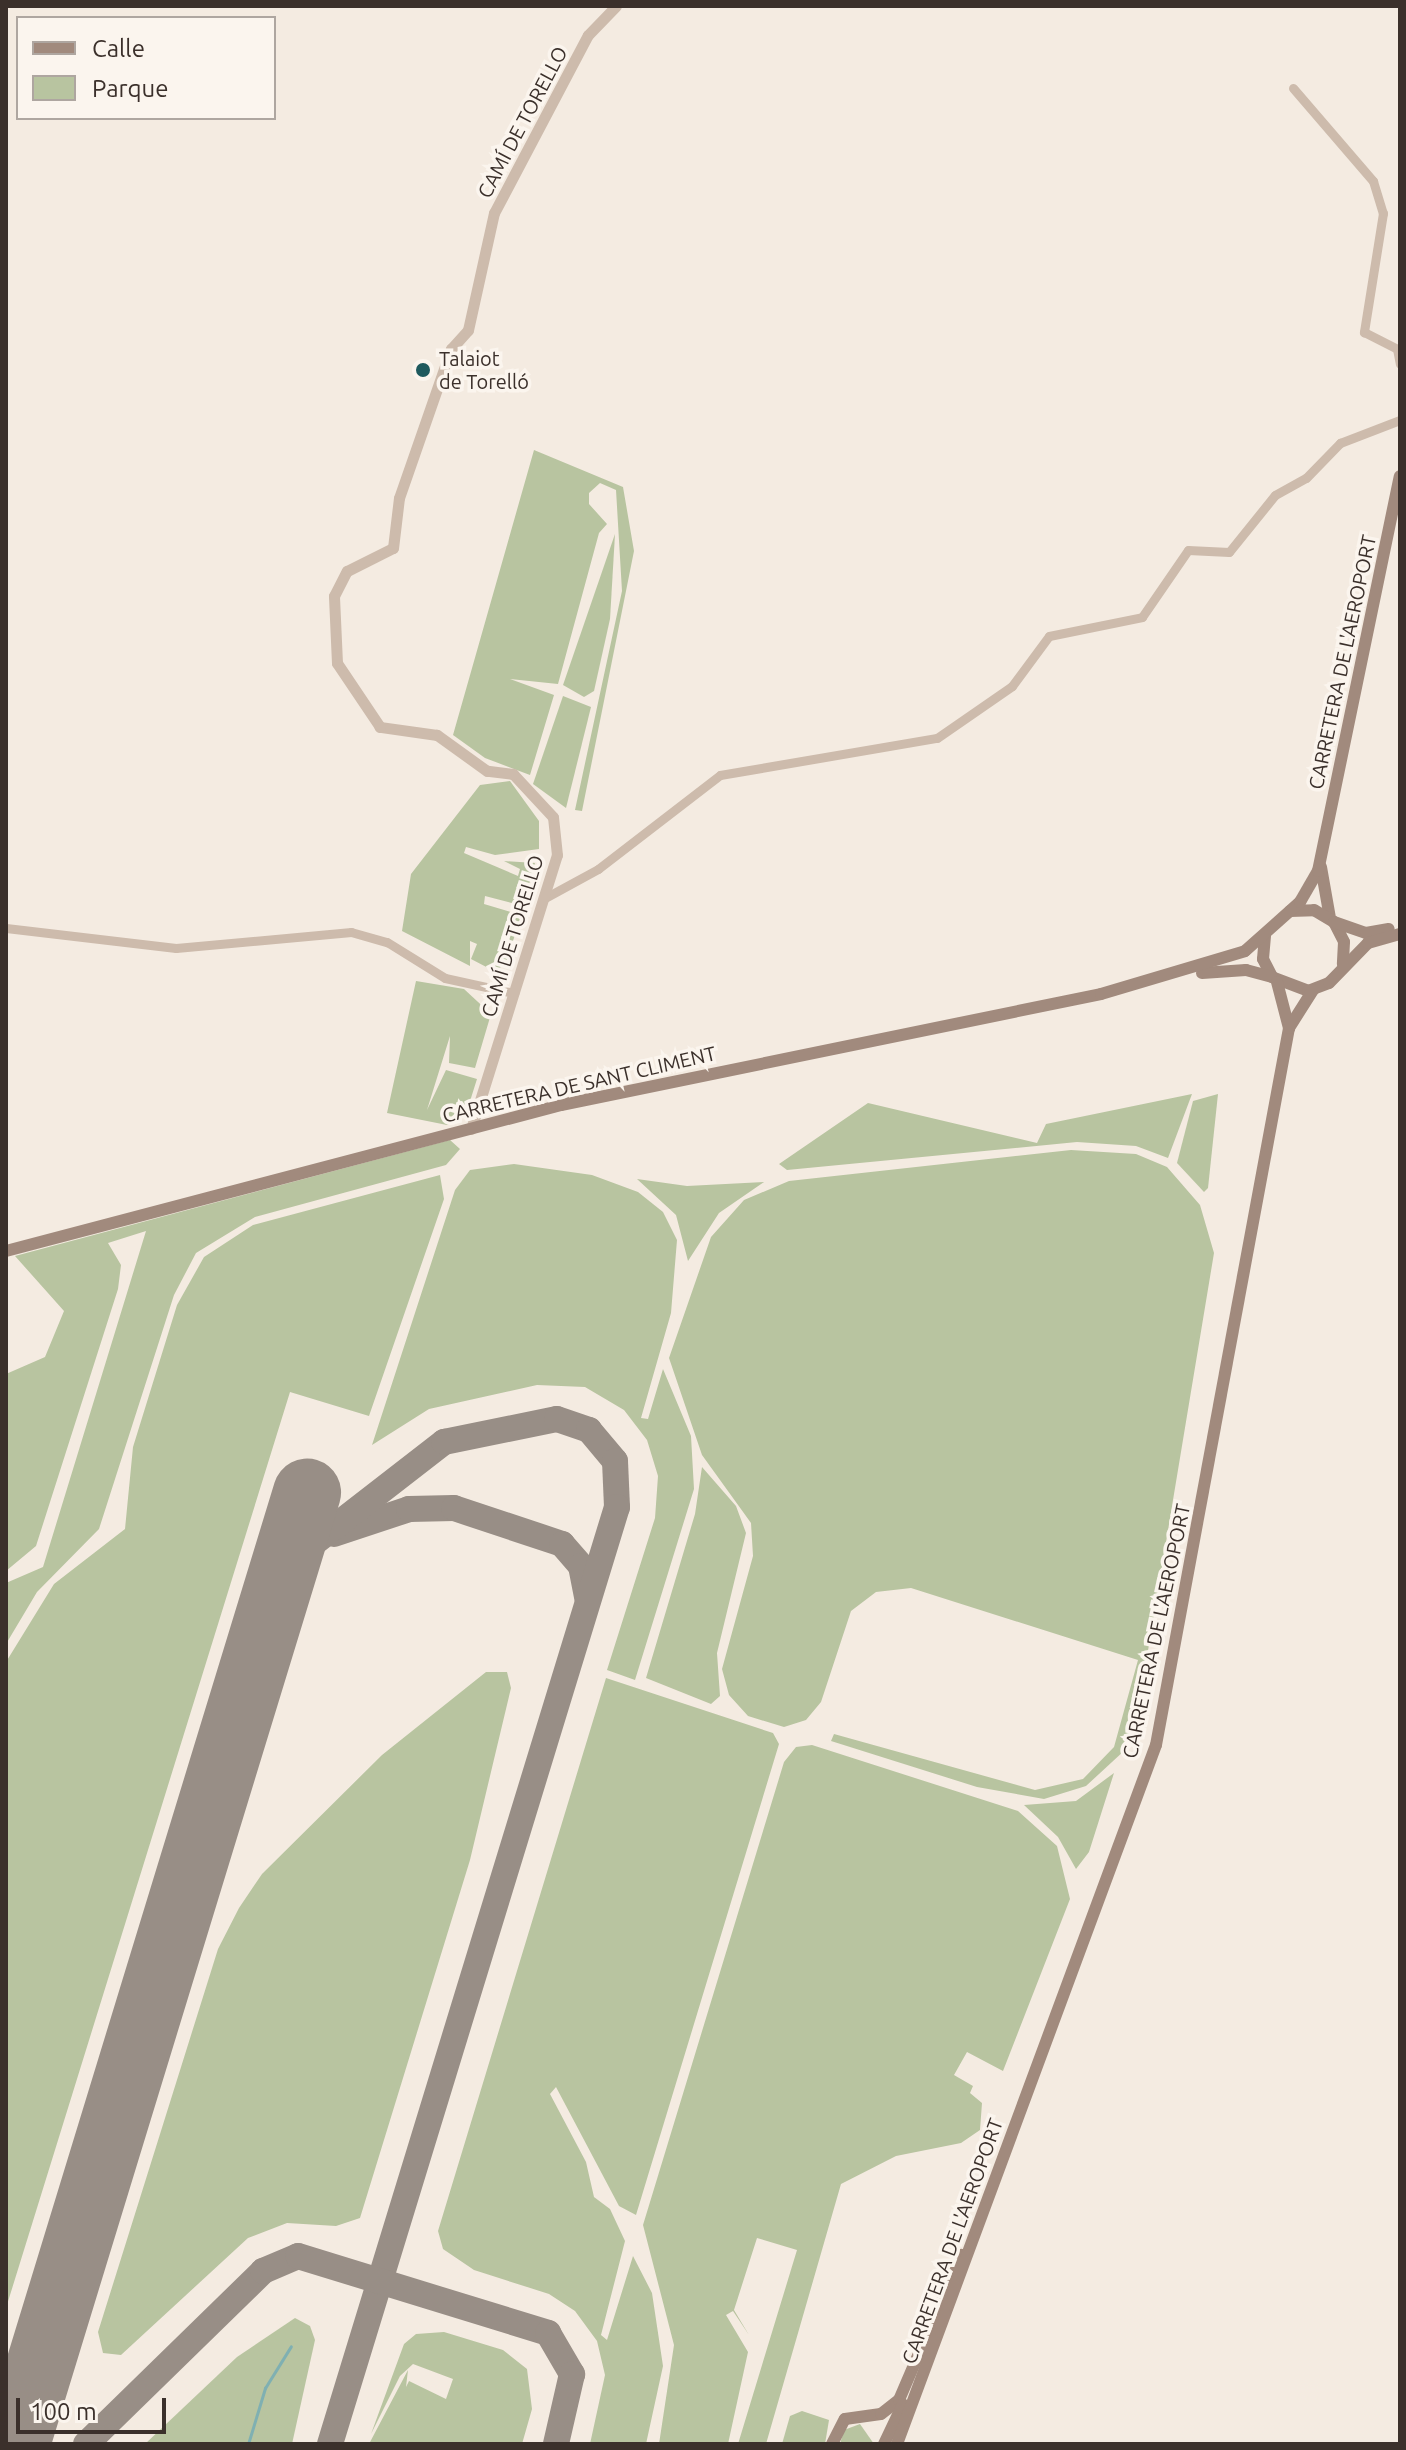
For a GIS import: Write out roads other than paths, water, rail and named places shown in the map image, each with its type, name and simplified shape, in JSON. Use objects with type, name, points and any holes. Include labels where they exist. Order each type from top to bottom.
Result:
[{"type":"main road","name":"CARRETERA DE L'AEROPORT","points":[[1322,855],[1400,476]]},
{"type":"main road","points":[[1167,979],[1245,951],[1310,888],[1322,855]]},
{"type":"main road","points":[[1322,855],[1332,920],[1344,942],[1343,964]]},
{"type":"main road","points":[[1287,912],[1314,910],[1366,933],[1400,927]]},
{"type":"main road","points":[[1267,931],[1262,950],[1274,979]]},
{"type":"main road","points":[[1167,979],[1235,969],[1313,990],[1368,943],[1400,934]]},
{"type":"main road","name":"CARRETERA DE SANT CLIMENT","points":[[6,1251],[471,1129],[1167,979]]},
{"type":"main road","name":"CARRETERA DE L'AEROPORT","points":[[1274,979],[1289,1028]]},
{"type":"main road","name":"CARRETERA DE L'AEROPORT","points":[[897,2444],[1156,1745],[1289,1028],[1313,990]]},
{"type":"main road","points":[[832,2444],[841,2422],[887,2412],[903,2394],[1031,2082]]},
{"type":"main road","points":[[884,2444],[948,2312]]},
{"type":"main road","points":[[862,2416],[880,2427],[884,2444]]},
{"type":"street","name":"CAMÍ DE TORELLO","points":[[471,1129],[557,848],[547,805],[513,774],[487,771],[437,735],[380,727],[338,666],[332,609],[347,571],[393,548],[399,498],[451,349],[468,330],[494,213],[588,35],[616,6]]},
{"type":"street","points":[[1293,88],[1373,181],[1383,213],[1364,332],[1397,349],[1400,364]]},
{"type":"street","points":[[543,899],[598,869],[720,775],[937,738],[1012,686],[1049,636],[1142,617],[1188,550],[1229,552],[1275,495],[1306,478],[1340,443],[1400,420]]},
{"type":"street","points":[[6,928],[176,948],[351,932],[387,942],[445,978],[514,993]]},
{"type":"waterway","points":[[248,2444],[265,2388],[291,2346]]},
{"type":"place","name":"Talaiot de Torelló","points":[[423,370]]}]
